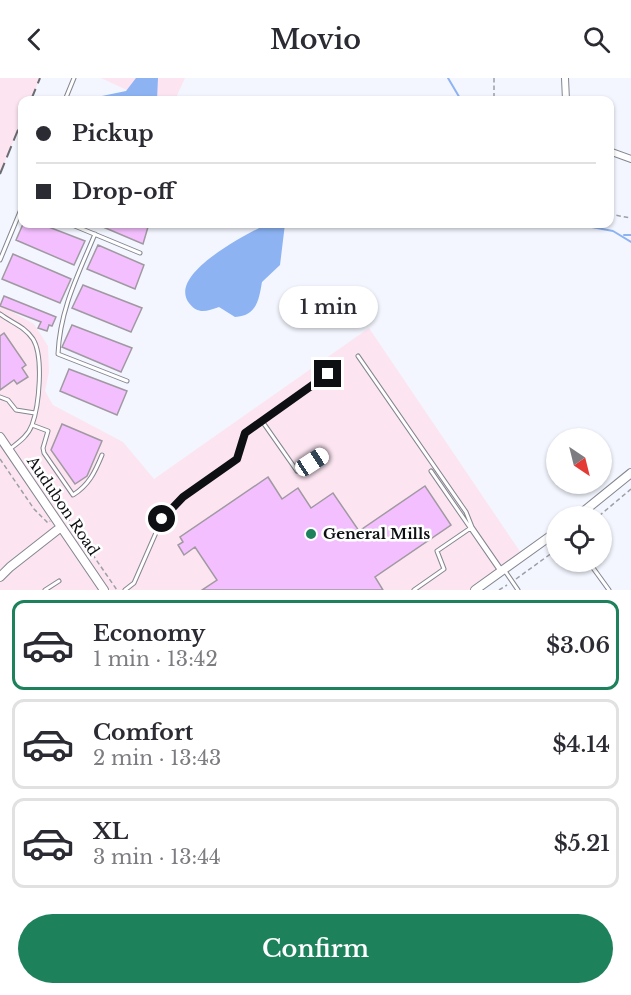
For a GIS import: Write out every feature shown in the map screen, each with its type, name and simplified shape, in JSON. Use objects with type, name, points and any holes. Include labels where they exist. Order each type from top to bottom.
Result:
[{"type":"street","points":[[565,78],[566,96]]},
{"type":"street","points":[[614,153],[631,159]]},
{"type":"street","name":"Audubon Road","points":[[0,437],[104,590]]},
{"type":"street","points":[[590,506],[631,473]]},
{"type":"street","points":[[0,577],[62,527]]},
{"type":"street","points":[[475,590],[546,539]]},
{"type":"lane","points":[[67,96],[74,78]]},
{"type":"lane","points":[[0,260],[18,217]]},
{"type":"lane","points":[[80,228],[140,253]]},
{"type":"lane","points":[[95,234],[64,309],[59,330],[58,354],[127,381]]},
{"type":"lane","points":[[0,314],[26,330],[37,346],[40,365],[32,425],[26,436],[9,450]]},
{"type":"lane","points":[[358,356],[466,512],[472,527]]},
{"type":"lane","points":[[125,590],[134,583],[162,519],[183,497],[237,459],[245,433],[328,374]]},
{"type":"lane","points":[[0,397],[8,400],[16,410],[35,413]]},
{"type":"lane","points":[[262,421],[297,471],[324,453]]},
{"type":"lane","points":[[32,425],[48,432],[43,448],[44,453],[73,495],[84,489],[93,476],[102,455]]},
{"type":"lane","points":[[431,471],[518,590]]},
{"type":"lane","points":[[414,590],[444,569],[437,551],[472,527]]},
{"type":"lane","points":[[596,572],[609,590]]},
{"type":"lane","points":[[45,590],[59,580]]},
{"type":"path","points":[[494,78],[494,96]]},
{"type":"path","points":[[614,215],[631,218]]},
{"type":"path","points":[[611,506],[631,489]]},
{"type":"path","points":[[499,590],[546,557]]},
{"type":"shaded area","points":[[0,78],[40,78],[33,96],[18,96],[18,130],[0,174]]},
{"type":"shaded area","points":[[101,78],[185,78],[177,96],[139,96]]},
{"type":"shaded area","points":[[0,305],[34,324],[48,346],[49,372],[45,391],[53,405],[123,442],[154,479],[369,328],[523,556],[474,590],[0,590]]},
{"type":"water","points":[[136,78],[158,78],[157,96],[102,96],[126,91]]},
{"type":"water","points":[[259,228],[285,228],[280,265],[262,282],[256,306],[248,314],[235,317],[219,307],[199,311],[192,307],[185,292],[189,280],[212,256]]},
{"type":"building","points":[[21,228],[51,228],[85,241],[74,265],[16,240]]},
{"type":"building","points":[[105,228],[148,228],[143,244]]},
{"type":"building","points":[[98,245],[144,265],[135,289],[87,269]]},
{"type":"building","points":[[13,254],[71,279],[60,303],[2,279]]},
{"type":"building","points":[[83,285],[142,308],[131,332],[72,308]]},
{"type":"building","points":[[4,296],[56,317],[52,326],[49,325],[47,331],[38,328],[41,322],[0,306]]},
{"type":"building","points":[[72,325],[132,348],[121,372],[62,347]]},
{"type":"building","points":[[4,333],[26,365],[22,368],[28,377],[17,384],[14,380],[0,390],[0,336]]},
{"type":"building","points":[[69,369],[127,391],[117,415],[60,391]]},
{"type":"building","points":[[62,424],[102,441],[87,476],[75,484],[51,450]]},
{"type":"building","name":"General Mills","points":[[268,477],[282,499],[298,488],[311,508],[333,493],[359,531],[425,486],[451,525],[375,577],[383,590],[202,590],[217,580],[195,547],[184,555],[178,545],[183,542],[180,537]]},
{"type":"waterway","points":[[448,78],[459,96]]},
{"type":"waterway","points":[[597,228],[613,231],[631,242]]},
{"type":"waterway","points":[[624,235],[631,235]]},
{"type":"railway","points":[[33,96],[40,78]]},
{"type":"railway","points":[[0,174],[18,130]]},
{"type":"place","name":"General Mills","points":[[311,534]]},
{"type":"route","points":[[162,519],[183,497],[237,459],[245,433],[328,374]]}]
